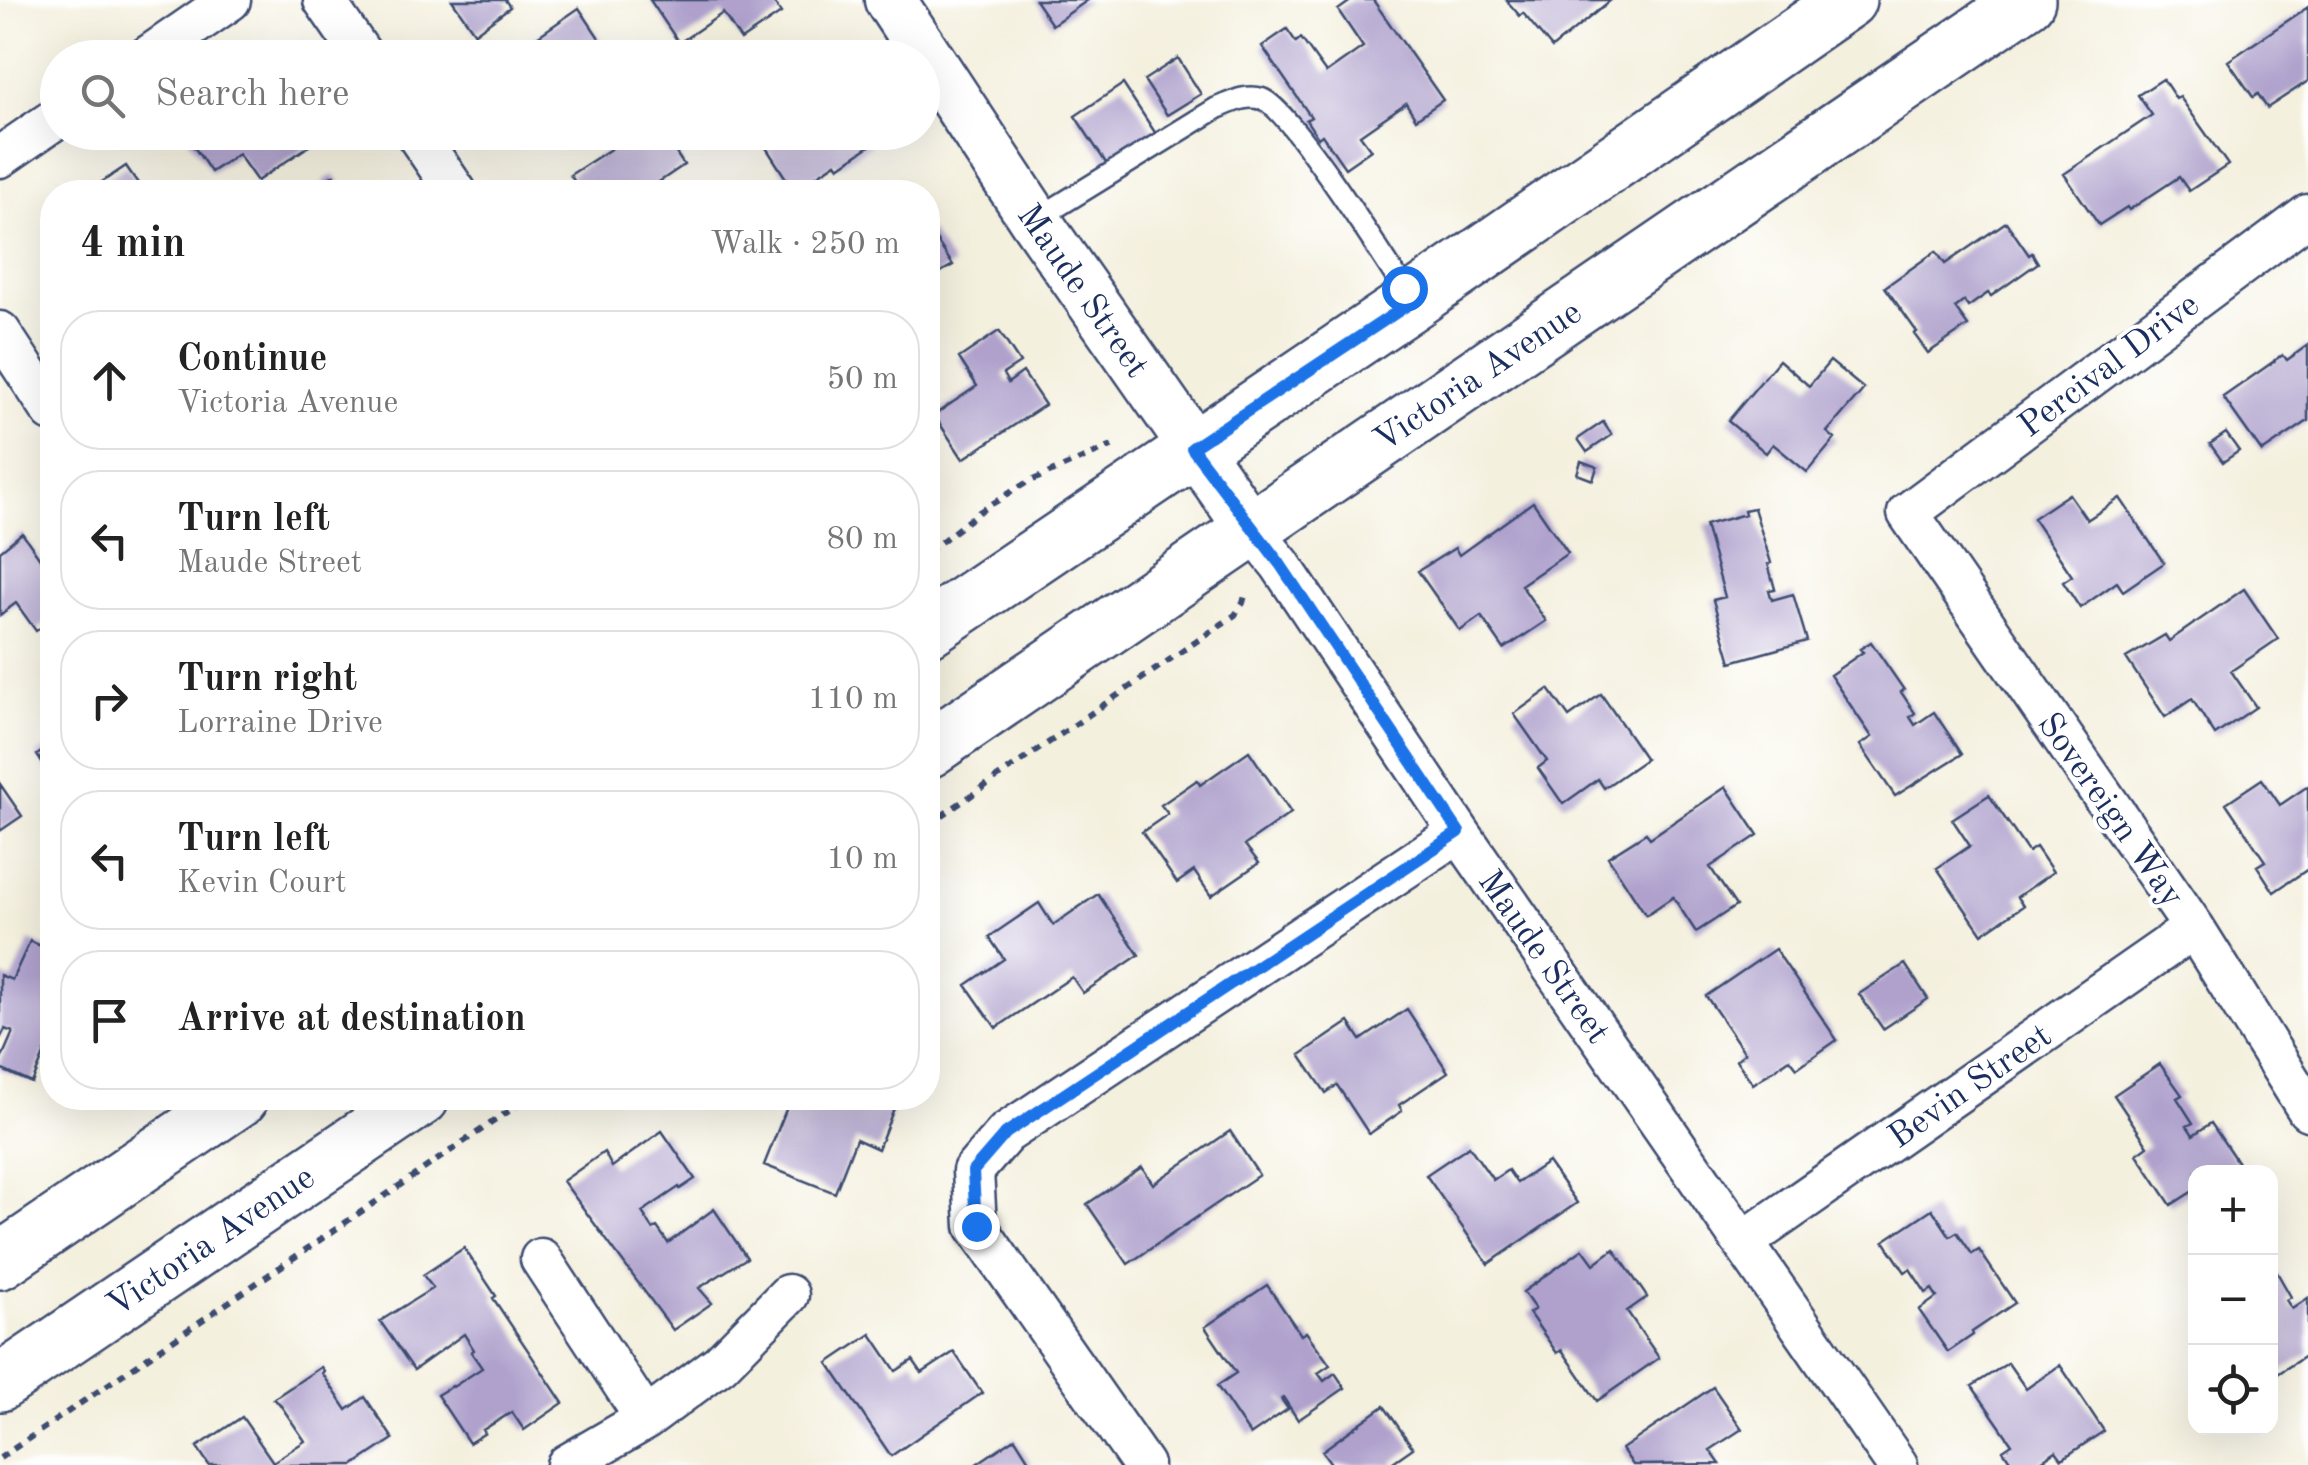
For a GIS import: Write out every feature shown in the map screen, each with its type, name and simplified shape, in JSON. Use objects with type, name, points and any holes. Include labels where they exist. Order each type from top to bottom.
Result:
[{"type":"main road","points":[[940,621],[1412,302],[1848,0]]},
{"type":"main road","name":"Victoria Avenue","points":[[940,742],[2027,0]]},
{"type":"main road","points":[[0,1261],[222,1110]]},
{"type":"main road","name":"Victoria Avenue","points":[[0,1382],[403,1110]]},
{"type":"street","points":[[172,40],[230,0]]},
{"type":"street","points":[[324,0],[352,40]]},
{"type":"street","name":"Maude Street","points":[[890,0],[916,40]]},
{"type":"street","name":"Maude Street","points":[[940,76],[1192,448],[1280,564],[1459,832],[1897,1465]]},
{"type":"street","points":[[0,157],[40,130]]},
{"type":"street","points":[[427,150],[448,180]]},
{"type":"street","name":"Percival Drive","points":[[1908,513],[2308,215]]},
{"type":"street","points":[[0,332],[40,393]]},
{"type":"street","name":"Sovereign Way","points":[[1908,513],[2194,928],[2308,1110]]},
{"type":"street","points":[[1142,1465],[976,1226],[973,1171],[1006,1133],[1459,832]]},
{"type":"street","name":"Bevin Street","points":[[1744,1242],[2194,928]]},
{"type":"street","points":[[540,1260],[646,1419]]},
{"type":"street","points":[[567,1465],[646,1419],[720,1364],[788,1295]]},
{"type":"lane","points":[[1035,220],[1217,108],[1245,97],[1265,100],[1322,166],[1412,302]]},
{"type":"path","points":[[940,543],[1026,483],[1118,444]]},
{"type":"path","points":[[940,816],[1235,614],[1246,592]]},
{"type":"path","points":[[0,1458],[510,1110]]},
{"type":"building","points":[[452,0],[505,0],[510,7],[475,33]]},
{"type":"building","points":[[650,0],[772,0],[781,13],[741,40],[723,13],[683,40],[677,40]]},
{"type":"building","points":[[1035,0],[1088,0],[1052,25]]},
{"type":"building","points":[[1352,0],[1373,0],[1443,100],[1416,119],[1406,103],[1360,135],[1371,150],[1345,168],[1322,135],[1318,138],[1306,120],[1311,117],[1262,46],[1287,29],[1296,42],[1301,38],[1326,73],[1363,47],[1338,10]]},
{"type":"building","points":[[1506,0],[1611,0],[1552,48],[1523,13],[1520,16]]},
{"type":"building","points":[[2308,7],[2308,81],[2267,108],[2258,94],[2253,97],[2228,61]]},
{"type":"building","points":[[579,8],[600,40],[533,40]]},
{"type":"building","points":[[1178,58],[1201,94],[1167,115],[1144,80]]},
{"type":"building","points":[[2163,79],[2228,165],[2189,191],[2179,177],[2099,225],[2064,174],[2152,115],[2138,95]]},
{"type":"building","points":[[1123,84],[1156,134],[1108,166],[1075,116]]},
{"type":"building","points":[[196,150],[303,150],[258,180],[238,154],[211,172]]},
{"type":"building","points":[[609,150],[674,150],[684,165],[662,180],[574,180],[570,175]]},
{"type":"building","points":[[768,150],[864,150],[810,180],[787,180]]},
{"type":"building","points":[[126,166],[136,180],[105,180]]},
{"type":"building","points":[[2006,222],[2038,263],[1991,296],[1988,293],[1968,307],[1964,301],[1955,308],[1968,326],[1928,353],[1885,287],[1936,251],[1945,264]]},
{"type":"building","points":[[940,246],[953,265],[940,272]]},
{"type":"building","points":[[999,331],[1020,363],[1003,374],[1008,383],[1023,372],[1045,405],[963,459],[940,424],[940,411],[977,386],[959,358]]},
{"type":"building","points":[[2308,345],[2308,421],[2262,452],[2223,397],[2283,355],[2287,360]]},
{"type":"building","points":[[1779,360],[1809,386],[1830,361],[1864,389],[1827,432],[1835,439],[1807,472],[1773,444],[1766,453],[1728,421]]},
{"type":"building","points":[[1603,422],[1612,435],[1587,452],[1578,439]]},
{"type":"building","points":[[2226,433],[2239,451],[2223,462],[2210,444]]},
{"type":"building","points":[[1581,461],[1597,467],[1593,480],[1577,474]]},
{"type":"building","points":[[2069,494],[2087,520],[2120,498],[2164,563],[2123,591],[2117,582],[2080,608],[2063,582],[2072,576],[2033,518]]},
{"type":"building","points":[[1533,502],[1568,553],[1521,585],[1546,621],[1504,649],[1481,616],[1460,631],[1418,571],[1455,548],[1459,555]]},
{"type":"building","points":[[1754,508],[1771,563],[1768,564],[1775,589],[1769,590],[1772,600],[1793,594],[1807,641],[1731,662],[1713,600],[1725,597],[1705,525]]},
{"type":"building","points":[[22,533],[40,558],[40,628],[36,631],[16,603],[0,615],[0,551]]},
{"type":"building","points":[[2244,589],[2278,639],[2231,671],[2256,707],[2215,735],[2192,699],[2165,717],[2126,658],[2165,635],[2169,641]]},
{"type":"building","points":[[1871,642],[1904,690],[1901,692],[1915,713],[1910,717],[1915,725],[1934,712],[1962,754],[1895,796],[1860,745],[1872,737],[1830,675]]},
{"type":"building","points":[[1549,689],[1569,717],[1601,694],[1646,759],[1604,788],[1598,779],[1563,804],[1538,768],[1547,761],[1514,714]]},
{"type":"building","points":[[1249,751],[1291,813],[1245,845],[1259,863],[1211,896],[1194,871],[1177,883],[1142,832],[1168,814],[1161,805],[1197,780],[1200,785]]},
{"type":"building","points":[[2262,779],[2280,805],[2308,786],[2308,869],[2274,892],[2257,866],[2265,861],[2226,803]]},
{"type":"building","points":[[0,784],[22,816],[0,831]]},
{"type":"building","points":[[1726,787],[1758,835],[1710,867],[1736,906],[1696,932],[1673,897],[1646,915],[1608,857],[1646,833],[1650,838]]},
{"type":"building","points":[[1989,795],[2028,852],[2036,847],[2053,872],[2017,897],[2023,906],[1982,934],[1937,868],[1970,846],[1952,819]]},
{"type":"building","points":[[1098,894],[1139,955],[1083,993],[1072,977],[996,1028],[966,985],[1004,959],[989,937],[1039,903],[1053,925]]},
{"type":"building","points":[[30,941],[40,946],[40,1064],[32,1083],[0,1069],[13,1032],[5,1029],[0,1039],[0,975],[12,980]]},
{"type":"building","points":[[1775,949],[1837,1040],[1797,1068],[1790,1059],[1753,1084],[1736,1060],[1745,1053],[1706,996]]},
{"type":"building","points":[[1905,964],[1928,999],[1883,1029],[1859,994]]},
{"type":"building","points":[[1407,1009],[1448,1072],[1399,1105],[1402,1111],[1369,1134],[1337,1085],[1326,1093],[1300,1055],[1349,1022],[1361,1040]]},
{"type":"building","points":[[2160,1064],[2182,1095],[2177,1098],[2193,1123],[2187,1126],[2193,1135],[2211,1123],[2238,1163],[2188,1165],[2188,1194],[2171,1205],[2137,1154],[2148,1146],[2114,1095]]},
{"type":"building","points":[[786,1110],[893,1110],[878,1149],[856,1139],[835,1193],[764,1165]]},
{"type":"building","points":[[662,1131],[695,1179],[642,1212],[653,1229],[657,1227],[668,1243],[714,1209],[747,1258],[699,1288],[712,1303],[673,1330],[563,1181],[604,1152],[612,1167]]},
{"type":"building","points":[[1230,1131],[1259,1175],[1128,1264],[1087,1204],[1142,1167],[1153,1184]]},
{"type":"building","points":[[1469,1146],[1493,1180],[1508,1170],[1517,1183],[1548,1162],[1577,1203],[1488,1264],[1426,1175]]},
{"type":"building","points":[[1932,1209],[1950,1236],[1957,1232],[1972,1254],[1979,1250],[2015,1303],[1948,1352],[1919,1310],[1937,1297],[1932,1289],[1926,1293],[1910,1269],[1905,1272],[1884,1241]]},
{"type":"building","points":[[464,1248],[563,1403],[524,1430],[512,1412],[469,1443],[437,1395],[482,1368],[464,1334],[414,1370],[380,1321],[433,1288],[423,1275]]},
{"type":"building","points":[[1583,1249],[1594,1264],[1614,1249],[1647,1297],[1627,1311],[1659,1358],[1597,1401],[1562,1350],[1557,1353],[1529,1313],[1535,1309],[1523,1292]]},
{"type":"building","points":[[2278,1274],[2291,1297],[2286,1300],[2292,1309],[2308,1298],[2308,1354],[2278,1374]]},
{"type":"building","points":[[1267,1285],[1301,1335],[1306,1332],[1330,1365],[1318,1373],[1324,1381],[1335,1373],[1345,1388],[1298,1420],[1283,1397],[1288,1409],[1250,1435],[1217,1386],[1236,1373],[1205,1327]]},
{"type":"building","points":[[871,1334],[896,1371],[913,1360],[922,1373],[954,1352],[982,1393],[891,1456],[828,1363]]},
{"type":"building","points":[[2008,1363],[2026,1389],[2060,1365],[2104,1431],[2062,1459],[2056,1451],[2035,1465],[2013,1465],[2003,1450],[2012,1444],[1972,1386]]},
{"type":"building","points":[[321,1367],[347,1410],[365,1397],[393,1439],[354,1465],[209,1465],[197,1447],[242,1417],[273,1462],[305,1441],[273,1399]]},
{"type":"building","points":[[1713,1387],[1742,1429],[1710,1450],[1720,1464],[1633,1465],[1622,1449]]},
{"type":"building","points":[[1384,1406],[1413,1448],[1394,1465],[1332,1465],[1322,1451]]},
{"type":"building","points":[[1015,1438],[1032,1465],[975,1465]]},
{"type":"route","points":[[976,1226],[973,1171],[1006,1133],[1459,832],[1280,564],[1192,448],[1412,302],[1404,288]]}]
